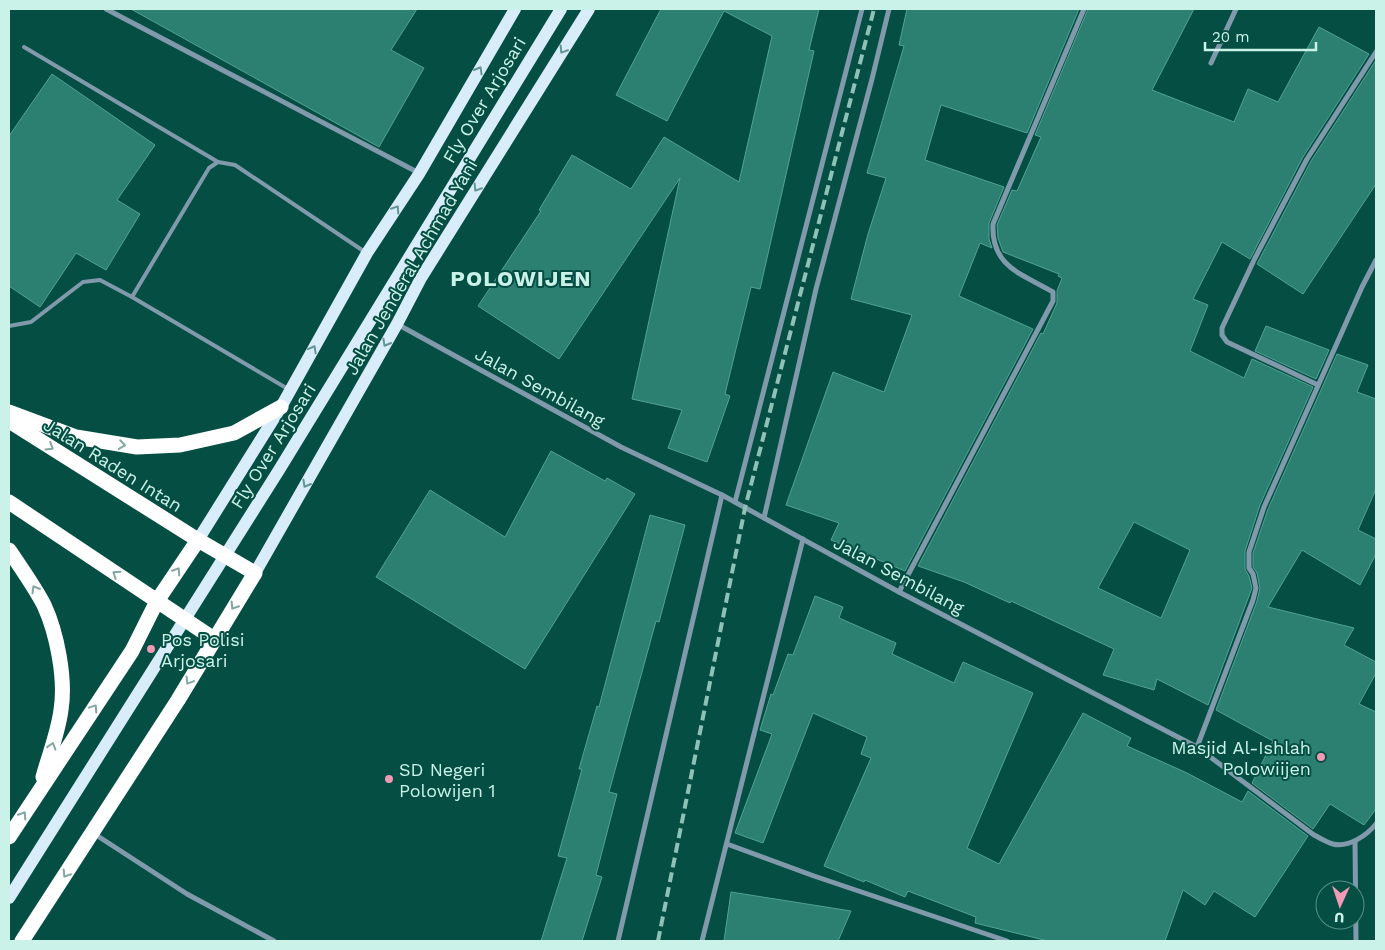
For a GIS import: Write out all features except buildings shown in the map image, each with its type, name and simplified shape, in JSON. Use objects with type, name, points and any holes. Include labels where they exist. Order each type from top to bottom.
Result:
[{"type":"highway","points":[[9,412],[76,438],[137,447],[180,445],[234,433],[281,407]]},
{"type":"highway","name":"Jalan Raden Intan","points":[[9,421],[198,540],[255,573]]},
{"type":"highway","points":[[9,502],[214,639]]},
{"type":"highway","points":[[9,837],[132,650],[157,601],[198,540]]},
{"type":"highway","points":[[9,550],[45,607],[57,647],[62,682],[62,703],[58,726],[38,792]]},
{"type":"highway","points":[[22,941],[178,700],[255,573]]},
{"type":"main road","points":[[198,540],[281,407],[367,253],[420,174],[515,9]]},
{"type":"main road","name":"Fly Over Arjosari","points":[[9,898],[279,470],[560,9]]},
{"type":"main road","name":"Jalan Jenderal Achmad Yani","points":[[255,573],[397,324],[421,278],[589,9]]},
{"type":"street","points":[[106,9],[420,174]]},
{"type":"street","points":[[735,502],[862,9]]},
{"type":"street","points":[[764,518],[816,289],[889,9]]},
{"type":"street","points":[[899,592],[1053,301],[1053,292],[1006,264],[995,246],[992,236],[993,224],[1084,9]]},
{"type":"street","points":[[1211,63],[1236,9]]},
{"type":"street","points":[[1318,385],[1227,342],[1222,335],[1222,328],[1255,258],[1307,159],[1376,52]]},
{"type":"street","points":[[1197,747],[1253,600],[1256,588],[1253,574],[1249,568],[1249,552],[1261,516],[1318,385],[1376,260]]},
{"type":"street","name":"Jalan Sembilang","points":[[397,324],[621,447],[722,495],[899,592],[1197,747],[1314,835],[1335,844],[1355,840]]},
{"type":"street","points":[[618,941],[722,495]]},
{"type":"street","points":[[702,941],[803,540]]},
{"type":"street","points":[[1356,941],[1355,840],[1366,835],[1376,824]]},
{"type":"street","points":[[92,833],[187,894],[274,941]]},
{"type":"street","points":[[727,844],[814,876],[1007,941]]},
{"type":"lane","points":[[24,47],[218,162],[235,164],[367,253]]},
{"type":"lane","points":[[132,297],[209,168],[218,162]]},
{"type":"lane","points":[[9,326],[31,322],[83,282],[100,280],[290,390]]},
{"type":"railway","points":[[658,941],[745,508],[874,9]]},
{"type":"place","name":"Pos Polisi Arjosari","points":[[151,649]]},
{"type":"place","name":"Masjid Al-Ishlah Polowiijen","points":[[1321,757]]},
{"type":"place","name":"SD Negeri Polowijen 1","points":[[389,779]]},
{"type":"district","name":"POLOWIJEN","points":[[521,278]]}]
